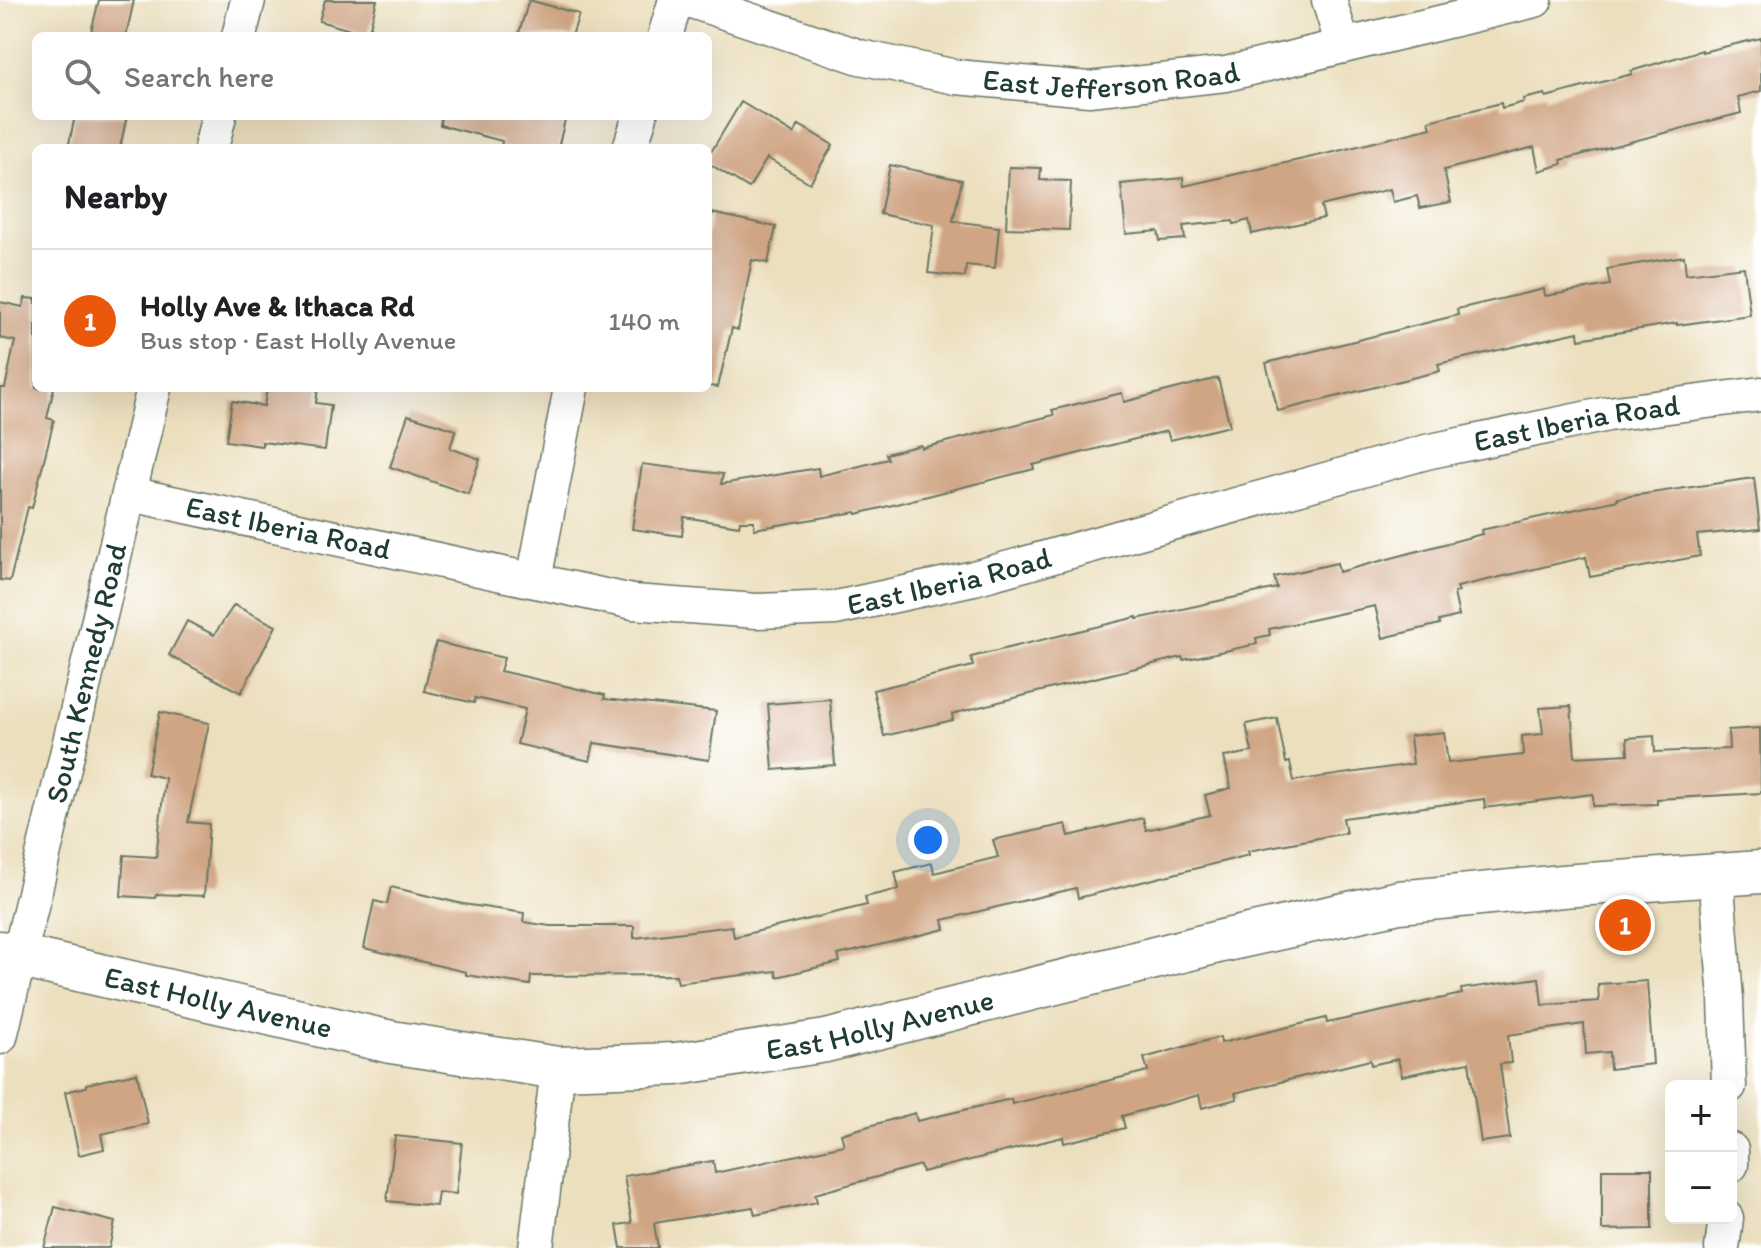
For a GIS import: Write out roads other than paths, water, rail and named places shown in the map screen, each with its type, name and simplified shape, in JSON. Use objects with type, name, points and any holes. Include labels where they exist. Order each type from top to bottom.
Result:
[{"type":"street","points":[[240,32],[248,0]]},
{"type":"street","points":[[666,32],[676,0]]},
{"type":"street","name":"East Jefferson Road","points":[[689,0],[860,57],[956,77],[1089,89],[1226,74],[1535,0]]},
{"type":"street","points":[[1329,0],[1343,46]]},
{"type":"street","points":[[212,144],[218,120]]},
{"type":"street","points":[[631,144],[639,120]]},
{"type":"street","name":"South Kennedy Road","points":[[0,1037],[9,954],[130,494],[153,392]]},
{"type":"street","points":[[534,580],[570,392]]},
{"type":"street","name":"East Iberia Road","points":[[130,494],[633,602],[757,611],[836,608],[974,578],[1426,452],[1608,414],[1761,394]]},
{"type":"street","name":"East Holly Avenue","points":[[9,954],[391,1042],[558,1068],[676,1064],[826,1041],[1222,941],[1399,902],[1761,872]]},
{"type":"street","points":[[1716,874],[1729,1080]]},
{"type":"street","points":[[536,1248],[558,1068]]},
{"type":"street","points":[[1722,1248],[1725,1224]]},
{"type":"place","name":"Holly Ave & Ithaca Rd","points":[[1625,925]]}]
